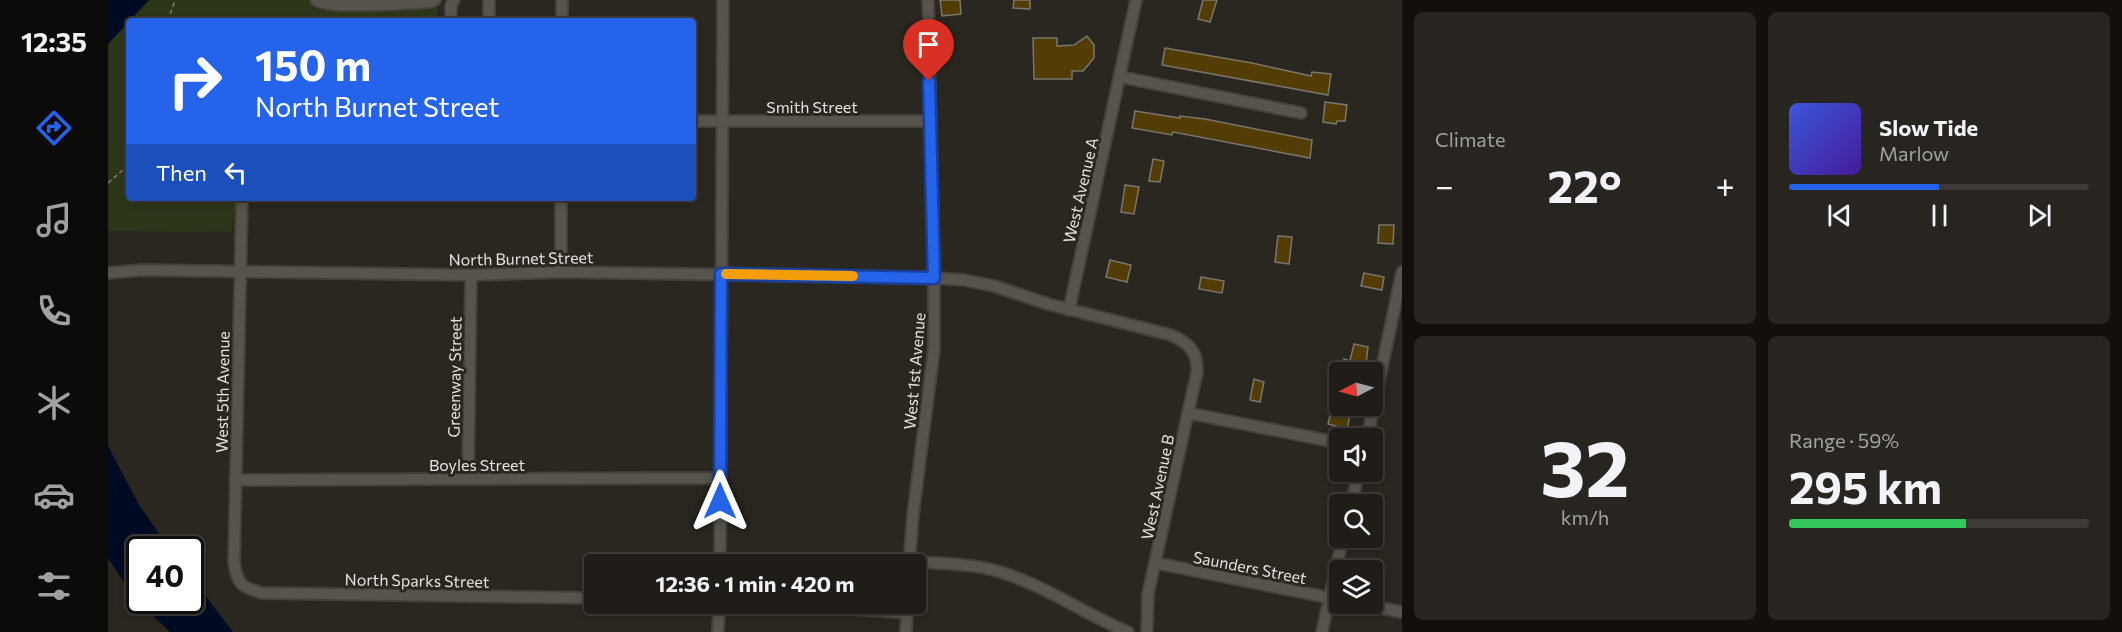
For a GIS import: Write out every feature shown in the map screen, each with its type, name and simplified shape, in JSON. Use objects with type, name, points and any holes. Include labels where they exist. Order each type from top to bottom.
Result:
[{"type":"street","points":[[315,0],[328,4],[362,5],[435,0]]},
{"type":"street","points":[[451,18],[451,5],[454,0]]},
{"type":"street","points":[[489,0],[489,18]]},
{"type":"street","points":[[562,0],[562,18]]},
{"type":"street","points":[[720,554],[723,0]]},
{"type":"street","name":"West 1st Avenue","points":[[910,554],[932,376],[934,278],[928,0]]},
{"type":"street","name":"West Avenue A","points":[[1069,310],[1136,0]]},
{"type":"street","points":[[1121,77],[1301,112]]},
{"type":"street","name":"Smith Street","points":[[696,121],[930,122]]},
{"type":"street","name":"West 5th Avenue","points":[[242,201],[234,562],[236,576],[242,585]]},
{"type":"street","points":[[561,201],[561,272]]},
{"type":"street","name":"North Burnet Street","points":[[108,273],[141,270],[471,275],[561,272],[964,280],[994,286],[1022,297],[1069,310],[1171,335],[1185,341],[1193,349]]},
{"type":"street","points":[[1369,428],[1402,273]]},
{"type":"street","name":"Greenway Street","points":[[468,479],[471,275]]},
{"type":"street","name":"West Avenue B","points":[[1147,632],[1147,606],[1197,372],[1193,349]]},
{"type":"street","points":[[1188,413],[1329,441]]},
{"type":"street","name":"Boyles Street","points":[[235,480],[720,478]]},
{"type":"street","points":[[926,563],[964,565],[996,571],[1038,588],[1128,632]]},
{"type":"street","name":"Saunders Street","points":[[1156,563],[1329,598]]},
{"type":"street","name":"North Sparks Street","points":[[242,585],[262,593],[584,598]]},
{"type":"street","points":[[1383,608],[1402,612]]},
{"type":"street","points":[[1322,632],[1329,613]]},
{"type":"street","points":[[718,632],[719,614]]},
{"type":"street","points":[[906,632],[907,614]]},
{"type":"path","points":[[169,18],[175,0]]},
{"type":"path","points":[[108,183],[126,166]]},
{"type":"green space","points":[[149,0],[438,0],[437,18],[132,18]]},
{"type":"green space","points":[[126,24],[126,201],[236,201],[232,232],[108,231],[108,44]]},
{"type":"water","points":[[108,0],[149,0],[132,18],[126,18],[126,25],[108,44]]},
{"type":"water","points":[[108,446],[139,505],[161,536],[126,536],[126,585],[108,558]]},
{"type":"water","points":[[204,594],[233,632],[170,632],[151,614],[204,614]]},
{"type":"building","points":[[940,0],[960,0],[961,14],[942,16]]},
{"type":"building","points":[[1014,0],[1030,0],[1030,9],[1013,8]]},
{"type":"building","points":[[1203,0],[1217,0],[1210,22],[1198,19]]},
{"type":"building","points":[[1087,36],[1094,45],[1094,58],[1083,71],[1072,71],[1072,79],[1034,79],[1033,38],[1057,38],[1057,46],[1074,45]]},
{"type":"building","points":[[1165,48],[1311,76],[1312,72],[1331,74],[1328,95],[1162,65]]},
{"type":"building","points":[[1325,102],[1347,105],[1345,121],[1337,121],[1336,124],[1323,122]]},
{"type":"building","points":[[1135,111],[1180,118],[1180,116],[1205,119],[1312,140],[1310,158],[1173,132],[1172,135],[1132,128]]},
{"type":"building","points":[[1153,159],[1164,161],[1160,182],[1149,181]]},
{"type":"building","points":[[1125,185],[1139,187],[1134,214],[1121,212]]},
{"type":"building","points":[[1379,225],[1394,225],[1393,244],[1378,243]]},
{"type":"building","points":[[1278,236],[1292,237],[1289,264],[1275,262]]},
{"type":"building","points":[[1110,260],[1131,265],[1127,282],[1106,277]]},
{"type":"building","points":[[1364,273],[1384,277],[1382,290],[1361,286]]},
{"type":"building","points":[[1201,277],[1224,281],[1222,293],[1199,289]]},
{"type":"building","points":[[1354,344],[1368,347],[1366,362],[1343,362],[1344,359],[1350,361]]},
{"type":"building","points":[[1254,379],[1264,382],[1260,402],[1250,400]]},
{"type":"building","points":[[1330,416],[1350,416],[1347,428],[1328,424]]},
{"type":"slow traffic","points":[[726,274],[853,276]]},
{"type":"route","points":[[720,501],[721,274],[934,278],[929,81]]}]
